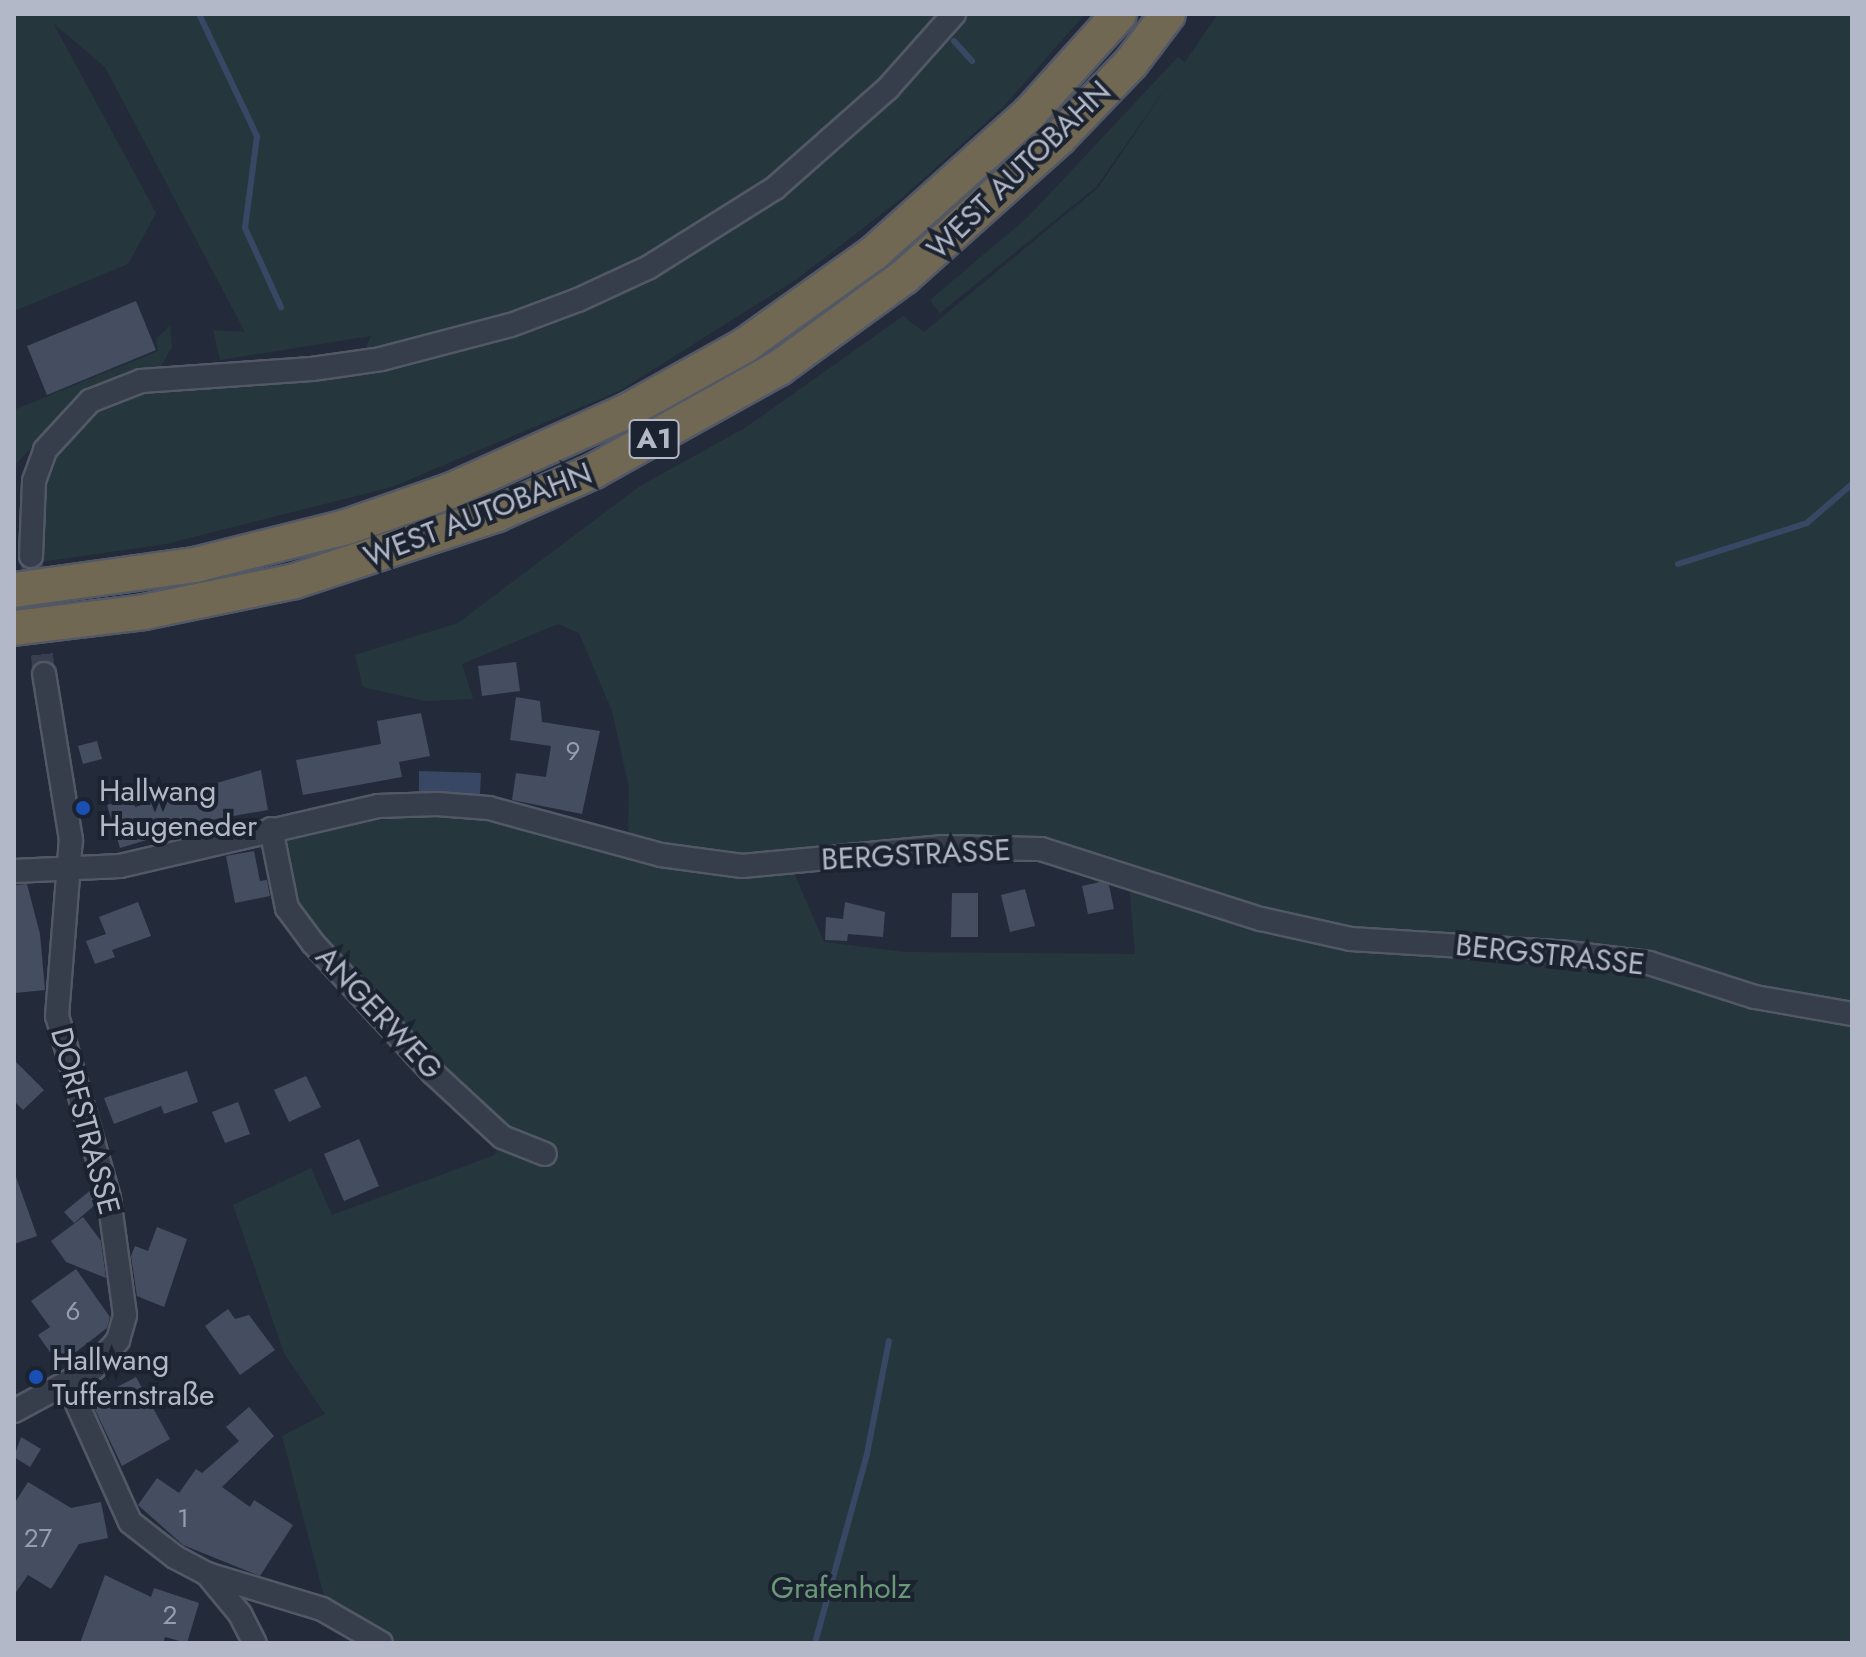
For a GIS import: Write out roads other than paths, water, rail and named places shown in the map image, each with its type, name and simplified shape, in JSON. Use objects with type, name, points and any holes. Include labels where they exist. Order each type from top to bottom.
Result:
[{"type":"highway","name":"WEST AUTOBAHN","points":[[14,590],[195,565],[346,527],[452,490],[627,411],[744,346],[874,253],[1030,113],[1119,14]]},
{"type":"highway","name":"WEST AUTOBAHN","points":[[14,628],[144,612],[295,581],[497,514],[594,471],[779,368],[904,277],[1059,138],[1131,63],[1168,14]]},
{"type":"street","points":[[31,556],[24,482],[58,431],[90,401],[111,390],[172,377],[312,369],[381,359],[511,325],[649,267],[775,188],[888,88],[954,14]]},
{"type":"street","name":"DORFSTRASSE","points":[[14,1411],[69,1386],[109,1353],[124,1329],[125,1315],[109,1198],[57,1016],[70,869],[68,809],[51,739],[44,674]]},
{"type":"street","name":"BERGSTRASSE","points":[[14,871],[120,866],[378,806],[437,804],[489,808],[661,855],[742,866],[943,847],[1041,849],[1261,919],[1351,939],[1560,952],[1649,963],[1755,997],[1852,1014]]},
{"type":"street","name":"ANGERWEG","points":[[271,829],[287,908],[313,943],[433,1073],[502,1137],[545,1154]]},
{"type":"street","points":[[69,1386],[130,1522],[175,1557],[207,1574],[322,1609],[381,1643]]},
{"type":"street","points":[[207,1574],[240,1614],[255,1643]]},
{"type":"water","points":[[419,771],[481,773],[480,795],[419,793]]},
{"type":"waterway","points":[[199,14],[257,136],[245,228],[281,307]]},
{"type":"waterway","points":[[954,41],[972,61]]},
{"type":"waterway","points":[[1678,564],[1807,523],[1852,484]]},
{"type":"waterway","points":[[815,1643],[867,1454],[889,1341]]},
{"type":"tunnel","points":[[31,556],[44,674]]},
{"type":"place","name":"Hallwang Haugeneder","points":[[83,808]]},
{"type":"place","name":"Hallwang Tuffernstraße","points":[[36,1377]]},
{"type":"park label","name":"Grafenholz","points":[[841,1588]]}]
